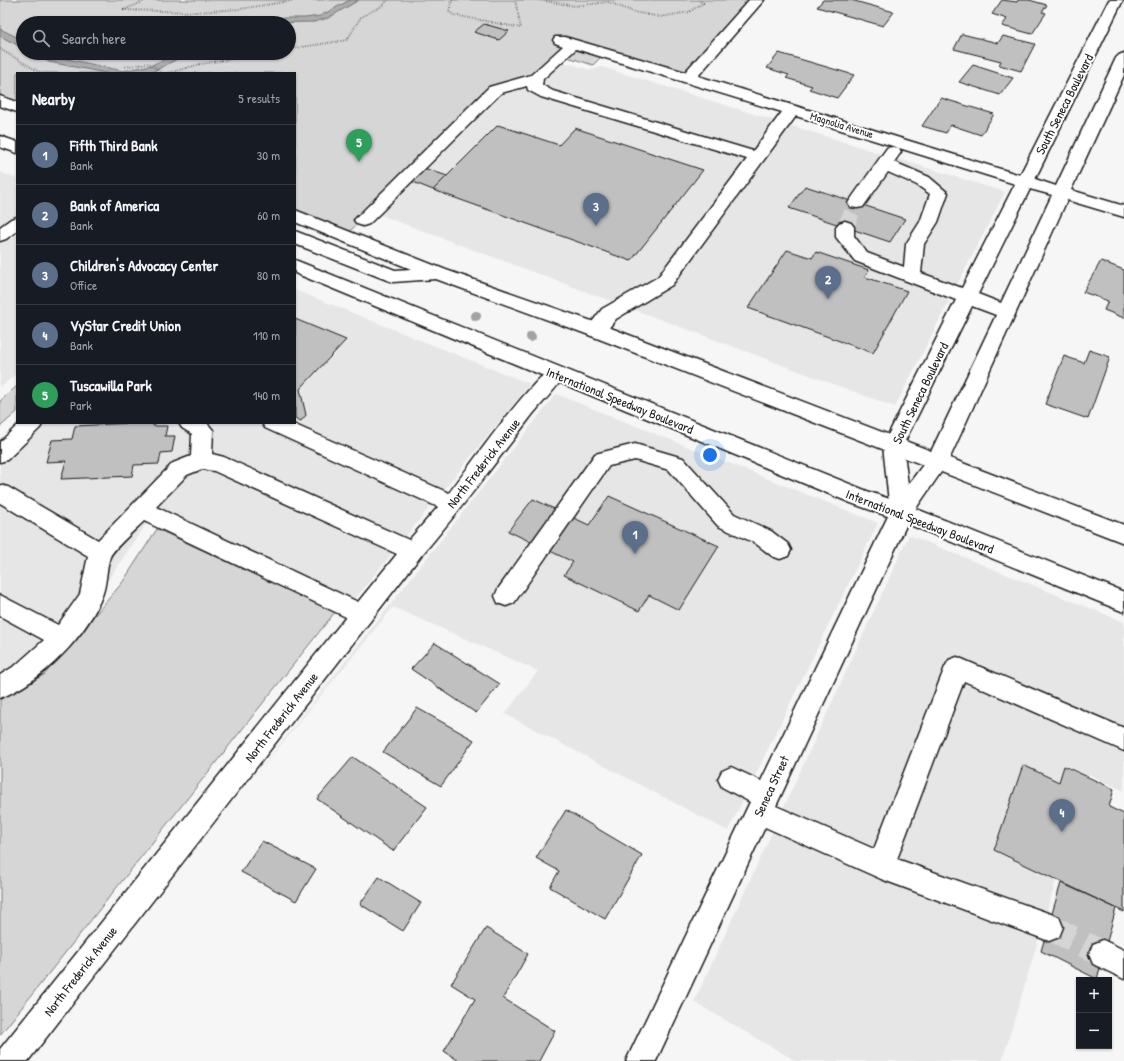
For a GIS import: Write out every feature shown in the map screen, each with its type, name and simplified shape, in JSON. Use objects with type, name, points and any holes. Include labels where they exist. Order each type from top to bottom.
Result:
[{"type":"street","points":[[688,78],[757,0]]},
{"type":"street","name":"South Seneca Boulevard","points":[[901,512],[893,445],[1116,0]]},
{"type":"street","name":"Magnolia Avenue","points":[[536,78],[567,42],[1124,212]]},
{"type":"street","points":[[901,512],[937,462],[1124,58]]},
{"type":"street","points":[[363,220],[496,90],[536,78],[534,87],[547,94],[756,157]]},
{"type":"street","points":[[0,100],[16,107]]},
{"type":"street","points":[[596,330],[609,314],[665,281],[792,110]]},
{"type":"street","points":[[0,142],[16,148]]},
{"type":"street","points":[[857,203],[899,143]]},
{"type":"street","points":[[884,164],[923,180],[939,193],[929,222],[915,244],[912,276]]},
{"type":"street","points":[[296,216],[440,274],[596,330],[1124,534]]},
{"type":"street","points":[[0,235],[16,224]]},
{"type":"street","points":[[845,227],[845,237],[861,257],[1006,312]]},
{"type":"street","points":[[296,237],[393,276],[440,274]]},
{"type":"street","name":"International Speedway Boulevard","points":[[296,266],[555,374],[1124,602]]},
{"type":"street","name":"North Frederick Avenue","points":[[9,1061],[362,614],[452,504],[534,397],[555,374]]},
{"type":"street","points":[[0,454],[32,424]]},
{"type":"street","points":[[191,424],[203,430],[201,461]]},
{"type":"street","points":[[274,424],[452,504]]},
{"type":"street","points":[[506,596],[602,460],[635,452],[676,464],[726,520],[764,537],[780,550]]},
{"type":"street","points":[[0,687],[35,665],[75,621],[90,595],[100,552],[180,469],[201,461],[217,463],[412,552]]},
{"type":"street","points":[[0,493],[100,552]]},
{"type":"street","points":[[141,510],[362,614]]},
{"type":"street","name":"Seneca Street","points":[[641,1061],[901,512]]},
{"type":"street","points":[[0,605],[60,637]]},
{"type":"street","points":[[881,866],[957,667],[1124,740]]},
{"type":"street","points":[[731,779],[763,804],[881,866],[1049,927]]},
{"type":"path","points":[[148,0],[124,10],[197,12],[240,9],[296,0]]},
{"type":"path","points":[[296,48],[347,40],[351,36],[361,17],[383,6],[388,0]]},
{"type":"path","points":[[452,0],[449,12],[454,15],[521,28],[515,0]]},
{"type":"path","points":[[539,0],[575,6],[608,2],[634,12],[660,17],[674,16],[689,12],[704,3],[699,0]]},
{"type":"path","points":[[0,49],[16,58]]},
{"type":"path","points":[[19,60],[39,72]]},
{"type":"path","points":[[172,72],[200,64],[225,60]]},
{"type":"path","points":[[123,68],[149,63],[161,72]]},
{"type":"shaded area","points":[[0,0],[757,0],[688,78],[605,53],[593,65],[561,55],[536,78],[496,90],[345,236],[296,216],[296,72],[16,72],[16,107],[0,101]]},
{"type":"shaded area","points":[[350,0],[359,0],[328,18],[314,22],[296,22],[296,18],[320,16]]},
{"type":"shaded area","points":[[0,29],[16,37],[16,44],[0,36]]},
{"type":"shaded area","points":[[45,60],[72,60],[123,71],[152,65],[162,60],[175,60],[154,71],[130,72],[101,72],[49,62]]},
{"type":"shaded area","points":[[564,62],[590,70],[602,67],[1005,192],[953,293],[947,300],[949,301],[895,407],[380,215],[503,94],[542,81]]},
{"type":"shaded area","points":[[0,172],[16,179],[16,374],[0,388]]},
{"type":"shaded area","points":[[296,290],[530,384],[350,605],[151,521],[144,527],[108,580],[34,667],[0,683],[0,440],[18,424],[296,424]]},
{"type":"shaded area","points":[[16,387],[16,413],[0,427],[0,401]]},
{"type":"shaded area","points":[[556,394],[878,523],[728,831],[505,714],[538,671],[393,607],[245,789]]},
{"type":"shaded area","points":[[157,529],[335,612],[0,1035],[0,696],[44,675],[122,583]]},
{"type":"shaded area","points":[[909,535],[1124,622],[1124,791],[1088,774],[1002,1061],[796,1061],[694,1002]]},
{"type":"building","points":[[823,0],[851,0],[894,12],[883,26],[817,7]]},
{"type":"building","points":[[1002,0],[1017,2],[1018,0],[1029,0],[1047,5],[1042,12],[1046,13],[1032,34],[1002,26],[1007,19],[992,14]]},
{"type":"building","points":[[484,24],[509,31],[499,40],[474,32]]},
{"type":"building","points":[[962,34],[998,43],[1003,36],[1035,44],[1021,71],[999,65],[1001,61],[954,49]]},
{"type":"building","points":[[779,53],[854,75],[837,98],[809,89],[812,86],[786,78],[789,75],[767,68]]},
{"type":"building","points":[[973,65],[1013,78],[1000,95],[959,82]]},
{"type":"building","points":[[941,98],[994,114],[981,135],[951,125],[946,133],[922,126]]},
{"type":"building","points":[[498,125],[559,145],[575,128],[703,170],[631,261],[433,190]]},
{"type":"building","points":[[421,167],[447,176],[433,190],[408,180]]},
{"type":"building","points":[[805,186],[905,219],[890,242],[789,208]]},
{"type":"building","points":[[787,250],[812,258],[816,252],[869,270],[865,277],[907,291],[873,353],[748,308]]},
{"type":"building","points":[[1101,261],[1124,270],[1124,318],[1104,310],[1108,301],[1083,292]]},
{"type":"building","points":[[296,319],[346,340],[300,389],[306,415],[301,421],[296,418]]},
{"type":"building","points":[[1089,350],[1110,357],[1088,419],[1045,404],[1064,356],[1084,363]]},
{"type":"building","points":[[154,424],[153,426],[167,426],[165,436],[175,436],[172,452],[161,453],[159,464],[134,465],[132,476],[61,479],[66,461],[46,462],[52,440],[72,439],[75,426]]},
{"type":"building","points":[[609,496],[719,546],[679,610],[649,595],[639,611],[564,575],[573,562],[508,531],[533,499],[589,525]]},
{"type":"building","points":[[435,643],[500,684],[476,713],[411,669]]},
{"type":"building","points":[[417,708],[474,740],[441,786],[383,752]]},
{"type":"building","points":[[353,757],[427,807],[393,851],[317,799]]},
{"type":"building","points":[[1023,765],[1059,782],[1064,766],[1114,789],[1109,807],[1124,814],[1124,912],[994,850]]},
{"type":"building","points":[[566,810],[642,855],[605,919],[550,887],[559,871],[536,858]]},
{"type":"building","points":[[262,841],[316,869],[296,901],[241,872]]},
{"type":"building","points":[[379,877],[421,903],[403,931],[360,904]]},
{"type":"building","points":[[1061,883],[1116,908],[1098,977],[1093,977],[1041,951]]},
{"type":"building","points":[[486,928],[528,954],[503,998],[555,1031],[539,1061],[459,1061],[444,1051],[475,999],[451,984]]},
{"type":"tunnel","points":[[845,227],[857,203]]},
{"type":"tunnel","points":[[1049,927],[1103,954]]},
{"type":"place","name":"Tuscawilla Park","points":[[359,162]]},
{"type":"place","name":"Children's Advocacy Center","points":[[596,226]]},
{"type":"place","name":"Bank of America","points":[[828,299]]},
{"type":"place","name":"Fifth Third Bank","points":[[635,554]]},
{"type":"place","name":"VyStar Credit Union","points":[[1062,832]]}]
